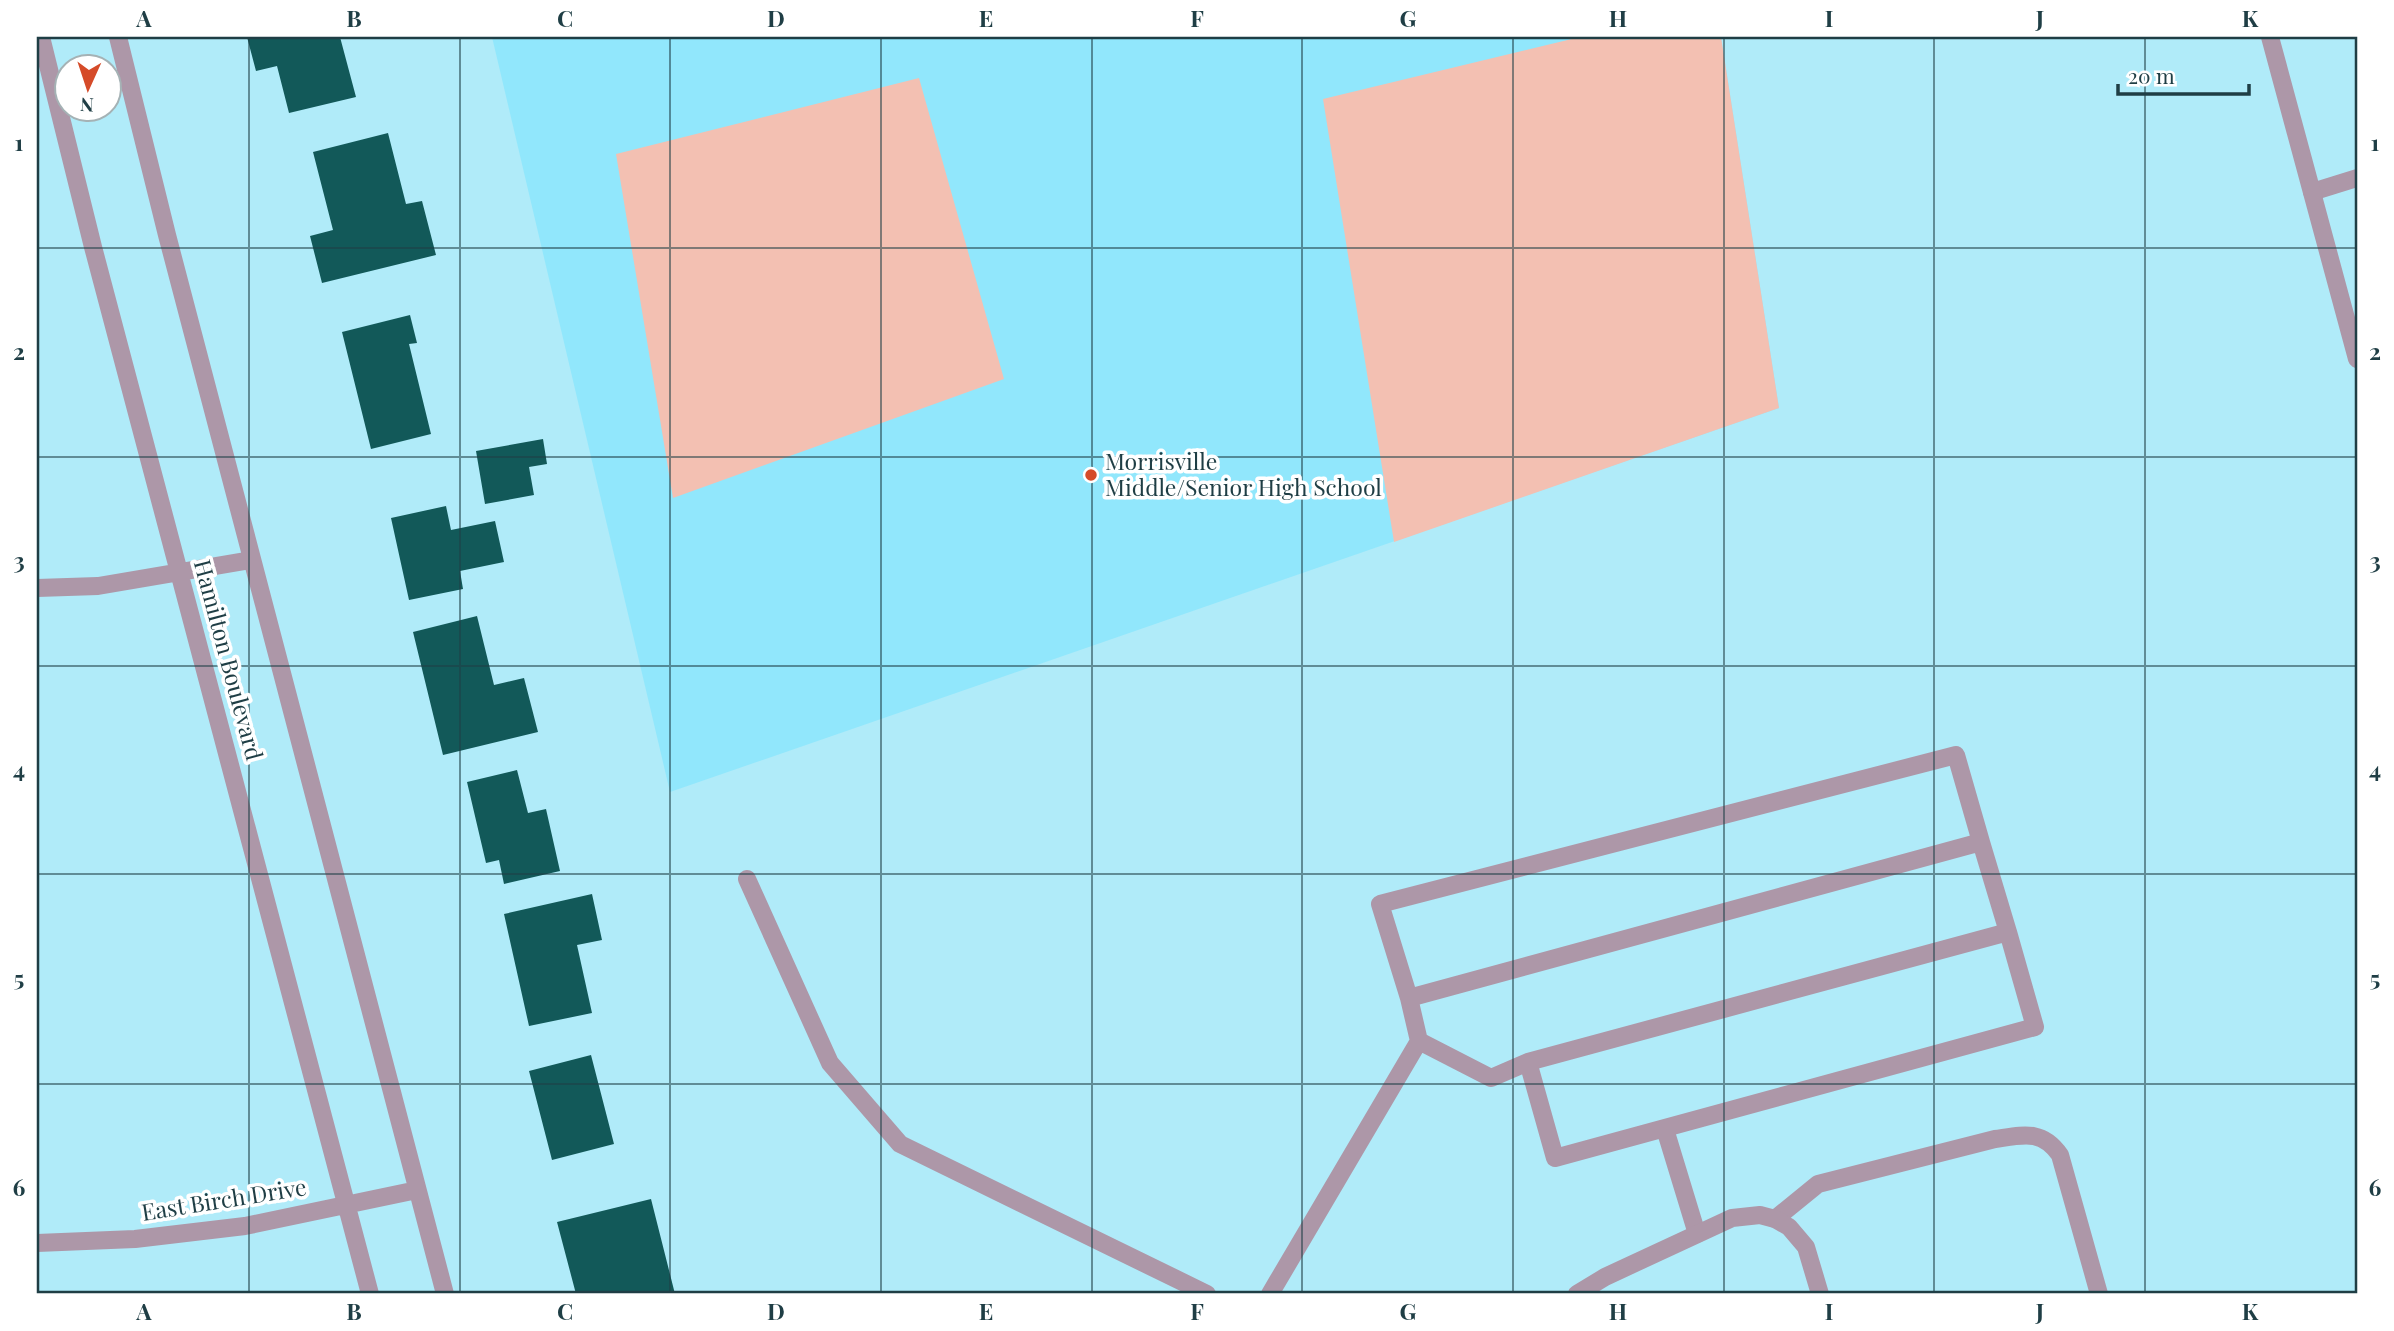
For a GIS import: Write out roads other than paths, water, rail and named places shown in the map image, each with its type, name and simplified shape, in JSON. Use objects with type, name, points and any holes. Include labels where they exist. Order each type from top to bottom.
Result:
[{"type":"street","name":"Hamilton Boulevard","points":[[41,37],[93,247],[370,1294]]},
{"type":"street","name":"Hamilton Boulevard","points":[[118,37],[251,560],[445,1294]]},
{"type":"street","points":[[2270,37],[2357,359]]},
{"type":"street","points":[[2312,192],[2357,178]]},
{"type":"street","points":[[37,588],[98,586],[251,560]]},
{"type":"street","points":[[1270,1294],[1419,1041],[1409,998],[1380,904],[1956,755],[2035,1027],[1555,1158],[1528,1062]]},
{"type":"street","points":[[1409,998],[1981,842]]},
{"type":"street","points":[[747,878],[830,1063],[900,1144],[1207,1294]]},
{"type":"street","points":[[1419,1041],[1491,1078],[1528,1062],[2008,932]]},
{"type":"street","points":[[1665,1129],[1696,1234]]},
{"type":"street","points":[[1782,1223],[1818,1184],[1995,1139],[2020,1135],[2039,1136],[2053,1144],[2060,1156],[2099,1294]]},
{"type":"street","name":"East Birch Drive","points":[[37,1243],[135,1240],[245,1226],[346,1203],[417,1191]]},
{"type":"street","points":[[1577,1294],[1605,1277],[1732,1218],[1760,1215],[1782,1223],[1807,1247],[1820,1294]]},
{"type":"place","name":"Morrisville Middle/Senior High School","points":[[1091,475]]}]
